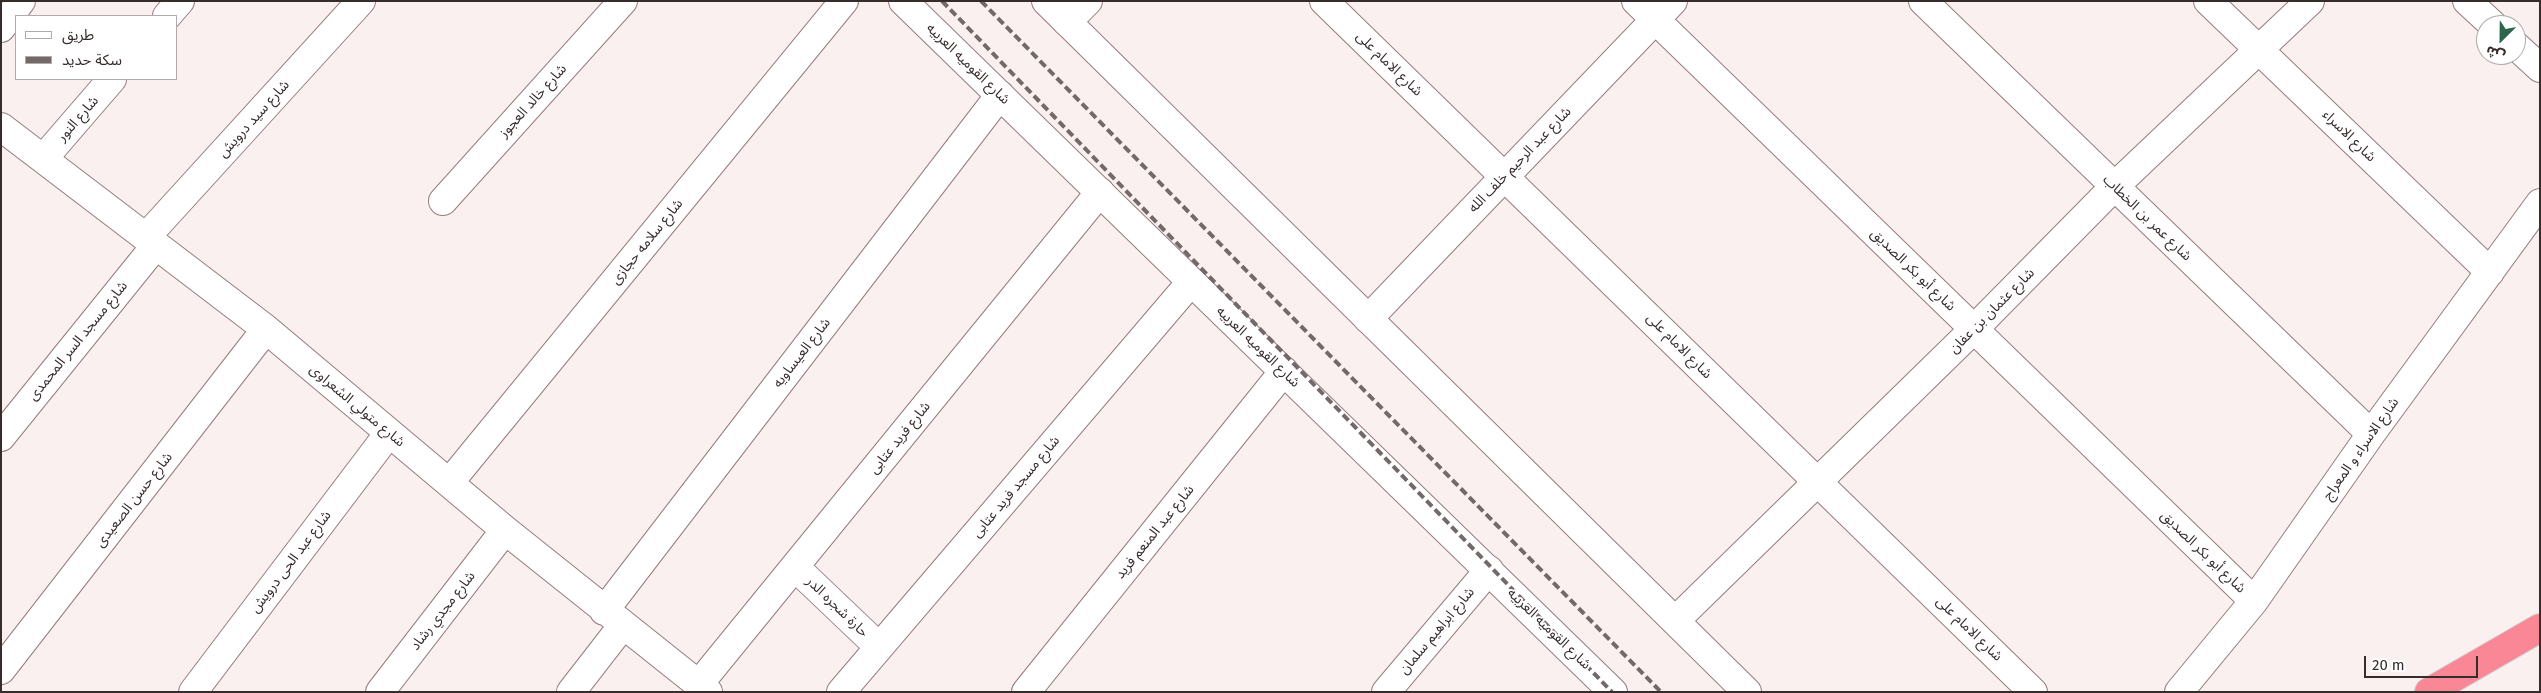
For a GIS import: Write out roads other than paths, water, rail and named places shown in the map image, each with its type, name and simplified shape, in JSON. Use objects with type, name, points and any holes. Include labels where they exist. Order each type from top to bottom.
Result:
[{"type":"highway","points":[[2429,692],[2540,628]]},
{"type":"street","points":[[1,28],[21,1]]},
{"type":"street","points":[[168,15],[180,1]]},
{"type":"street","name":"شارع سيد درويش","points":[[151,241],[361,1]]},
{"type":"street","name":"شارع خالد العجوز","points":[[443,201],[624,1]]},
{"type":"street","name":"شارع سلامه حجازى","points":[[449,483],[844,1]]},
{"type":"street","name":"شارع القوميه العربيه","points":[[903,1],[1613,692]]},
{"type":"street","points":[[1046,1],[1747,692]]},
{"type":"street","points":[[1068,22],[1088,1]]},
{"type":"street","name":"شارع الامام على","points":[[1324,1],[1505,175],[2033,692]]},
{"type":"street","name":"شارع عمر بن الخطاب","points":[[1923,1],[2371,434]]},
{"type":"street","name":"شارع الاسراء","points":[[2208,1],[2490,272]]},
{"type":"street","name":"شارع عثمان بن عفان","points":[[1675,621],[1974,329],[2115,186],[2310,1]]},
{"type":"street","points":[[2467,1],[2482,15]]},
{"type":"street","name":"شارع عبد الرحيم خلف الله","points":[[1368,319],[1505,175],[1655,7]]},
{"type":"street","name":"شارع أبو بكر الصديق","points":[[1655,7],[1974,329],[2254,601]]},
{"type":"street","points":[[2526,55],[2540,68]]},
{"type":"street","name":"شارع النور","points":[[43,159],[111,80]]},
{"type":"street","name":"شارع العيساويه","points":[[571,692],[613,618],[1000,95]]},
{"type":"street","name":"شارع متولي الشعراوى","points":[[1,127],[266,329],[505,530],[703,688]]},
{"type":"street","name":"شارع فريد عتابى","points":[[703,688],[795,567],[1100,192]]},
{"type":"street","name":"شارع الاسراء و المعراج","points":[[2180,692],[2254,601],[2371,434],[2540,203]]},
{"type":"street","name":"شارع مسجد السر المحمدى","points":[[1,437],[151,241]]},
{"type":"street","name":"شارع مسجد فريد عتابى","points":[[841,692],[1191,282]]},
{"type":"street","name":"شارع حسن الصعيدى","points":[[1,670],[266,329]]},
{"type":"street","name":"شارع عبد المنعم فريد","points":[[1026,692],[1284,371]]},
{"type":"street","name":"شارع عبد الحى درويش","points":[[193,692],[389,433]]},
{"type":"street","name":"شارع مجدي رشاد","points":[[380,692],[505,530]]},
{"type":"street","name":"حارة شجره الدر","points":[[795,567],[879,648]]},
{"type":"street","name":"شارع ابراهيم سلمان","points":[[1386,692],[1489,570]]},
{"type":"railway","points":[[942,1],[1612,692]]},
{"type":"railway","points":[[981,1],[1661,692]]}]
